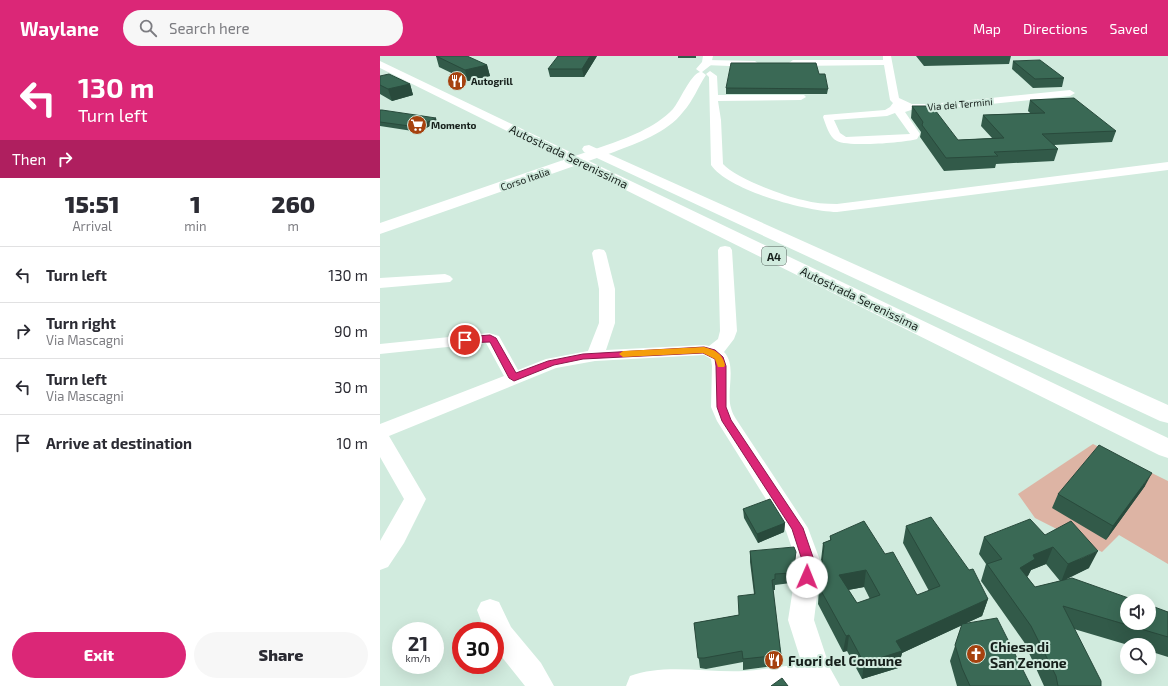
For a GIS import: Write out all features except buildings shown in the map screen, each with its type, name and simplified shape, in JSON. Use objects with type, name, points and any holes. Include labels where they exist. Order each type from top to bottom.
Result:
[{"type":"main road","name":"Autostrada Serenissima","points":[[390,56],[581,146],[1168,415]]},
{"type":"main road","name":"Autostrada Serenissima","points":[[380,64],[1168,449]]},
{"type":"main road","name":"Corso Italia","points":[[380,229],[620,145],[645,134],[668,121],[682,108],[705,68]]},
{"type":"street","points":[[787,64],[888,59],[895,100],[899,101],[894,109],[887,113],[828,118],[836,136],[841,139],[913,137],[915,134],[901,116],[899,110],[911,107]]},
{"type":"street","points":[[705,68],[763,64]]},
{"type":"street","points":[[705,68],[713,76],[718,169],[739,180],[793,201],[822,208],[837,208],[1168,166]]},
{"type":"street","name":"Via dei Termini","points":[[899,101],[911,107],[931,107],[1070,93]]},
{"type":"street","points":[[713,98],[801,97]]},
{"type":"street","points":[[712,352],[724,343],[728,336],[730,323],[725,250]]},
{"type":"street","points":[[595,356],[607,323],[606,289],[599,252]]},
{"type":"street","points":[[380,283],[445,279]]},
{"type":"street","points":[[380,349],[490,338],[493,340],[514,378]]},
{"type":"street","points":[[380,432],[552,363],[583,357],[689,350],[704,350],[712,352],[719,357],[721,366],[721,407],[727,421],[797,528],[809,563],[802,620],[823,681],[744,685],[683,683],[640,686]]},
{"type":"street","points":[[380,439],[415,499],[396,536],[380,560]]},
{"type":"street","points":[[490,610],[499,634],[531,670],[540,686]]},
{"type":"shaded area","points":[[1093,444],[1168,481],[1168,564],[1119,535],[1102,552],[1035,518],[1018,494]]},
{"type":"slow traffic","points":[[623,354],[704,350],[712,352],[719,357],[721,365]]},
{"type":"place","name":"Autogrill","points":[[457,81]]},
{"type":"place","name":"Momento","points":[[417,125]]},
{"type":"place","name":"Chiesa di San Zenone","points":[[976,654]]},
{"type":"place","name":"Fuori del Comune","points":[[774,660]]},
{"type":"route","points":[[465,340],[490,338],[493,340],[514,378],[552,363],[583,357],[689,350],[704,350],[712,352],[719,357],[721,366],[721,407],[727,421],[797,528],[804,544],[809,563],[807,577]]}]
